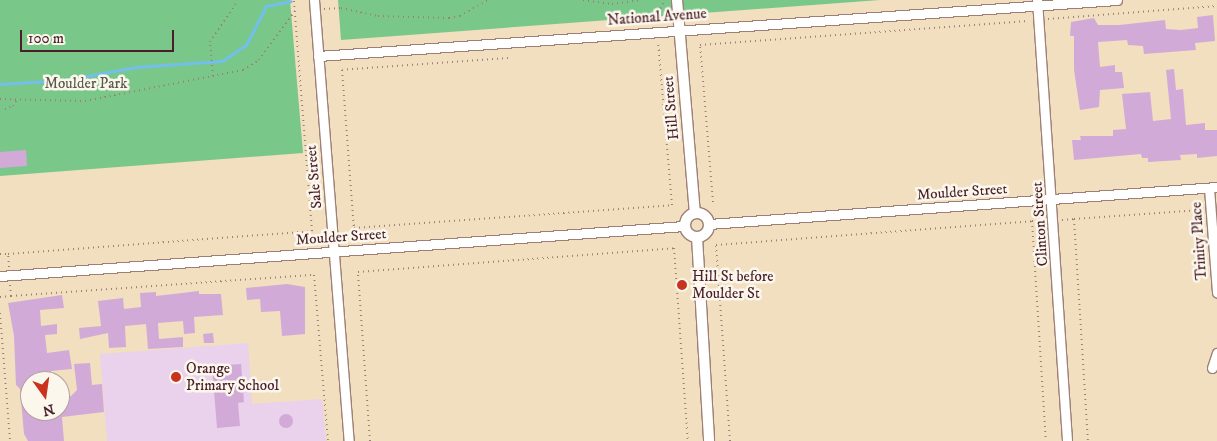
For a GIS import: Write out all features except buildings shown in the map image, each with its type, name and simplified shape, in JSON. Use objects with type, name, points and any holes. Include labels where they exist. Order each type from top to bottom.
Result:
[{"type":"street","name":"Sale Street","points":[[314,0],[349,441]]},
{"type":"street","name":"Hill Street","points":[[677,0],[695,212]]},
{"type":"street","name":"National Avenue","points":[[318,56],[1037,3],[1117,0]]},
{"type":"street","name":"Clinton Street","points":[[1037,3],[1052,199],[1067,441]]},
{"type":"street","name":"Moulder Street","points":[[709,224],[1213,188]]},
{"type":"street","name":"Trinity Place","points":[[1213,188],[1211,209],[1217,293]]},
{"type":"street","points":[[695,212],[706,217],[709,224],[704,234],[697,237],[687,232],[684,226],[688,216],[695,212]]},
{"type":"street","name":"Moulder Street","points":[[5,276],[684,226]]},
{"type":"street","points":[[697,237],[709,441]]},
{"type":"street","points":[[1212,368],[1217,353]]},
{"type":"path","points":[[213,76],[210,42],[238,0]]},
{"type":"path","points":[[0,254],[312,231],[294,0]]},
{"type":"path","points":[[315,10],[341,8],[378,16],[450,18],[460,16],[488,0]]},
{"type":"path","points":[[583,0],[612,4],[640,0]]},
{"type":"path","points":[[508,58],[342,70],[354,228],[672,205],[658,31],[655,17],[664,4],[662,0]]},
{"type":"path","points":[[713,202],[700,45],[1217,6]]},
{"type":"path","points":[[0,98],[85,101],[243,70],[259,60],[295,11]]},
{"type":"path","points":[[4,109],[13,106],[18,98]]},
{"type":"path","points":[[1074,219],[1211,209]]},
{"type":"path","points":[[730,441],[716,245],[1032,221]]},
{"type":"path","points":[[370,441],[358,272],[674,248],[688,441]]},
{"type":"path","points":[[8,254],[5,276],[11,296]]},
{"type":"path","points":[[0,297],[314,275],[328,441]]},
{"type":"path","points":[[0,313],[10,441]]},
{"type":"shaded area","name":"Orange Primary School","points":[[248,343],[252,404],[322,399],[326,441],[107,441],[100,354]]},
{"type":"green space","name":"Moulder Park","points":[[0,0],[290,0],[303,153],[0,176]]},
{"type":"green space","points":[[338,0],[880,0],[341,40]]},
{"type":"waterway","points":[[0,84],[65,80],[136,67],[222,61],[246,45],[266,6],[291,1]]},
{"type":"place","name":"Hill St before Moulder St","points":[[682,285]]},
{"type":"place","name":"Orange Primary School","points":[[176,377]]}]
